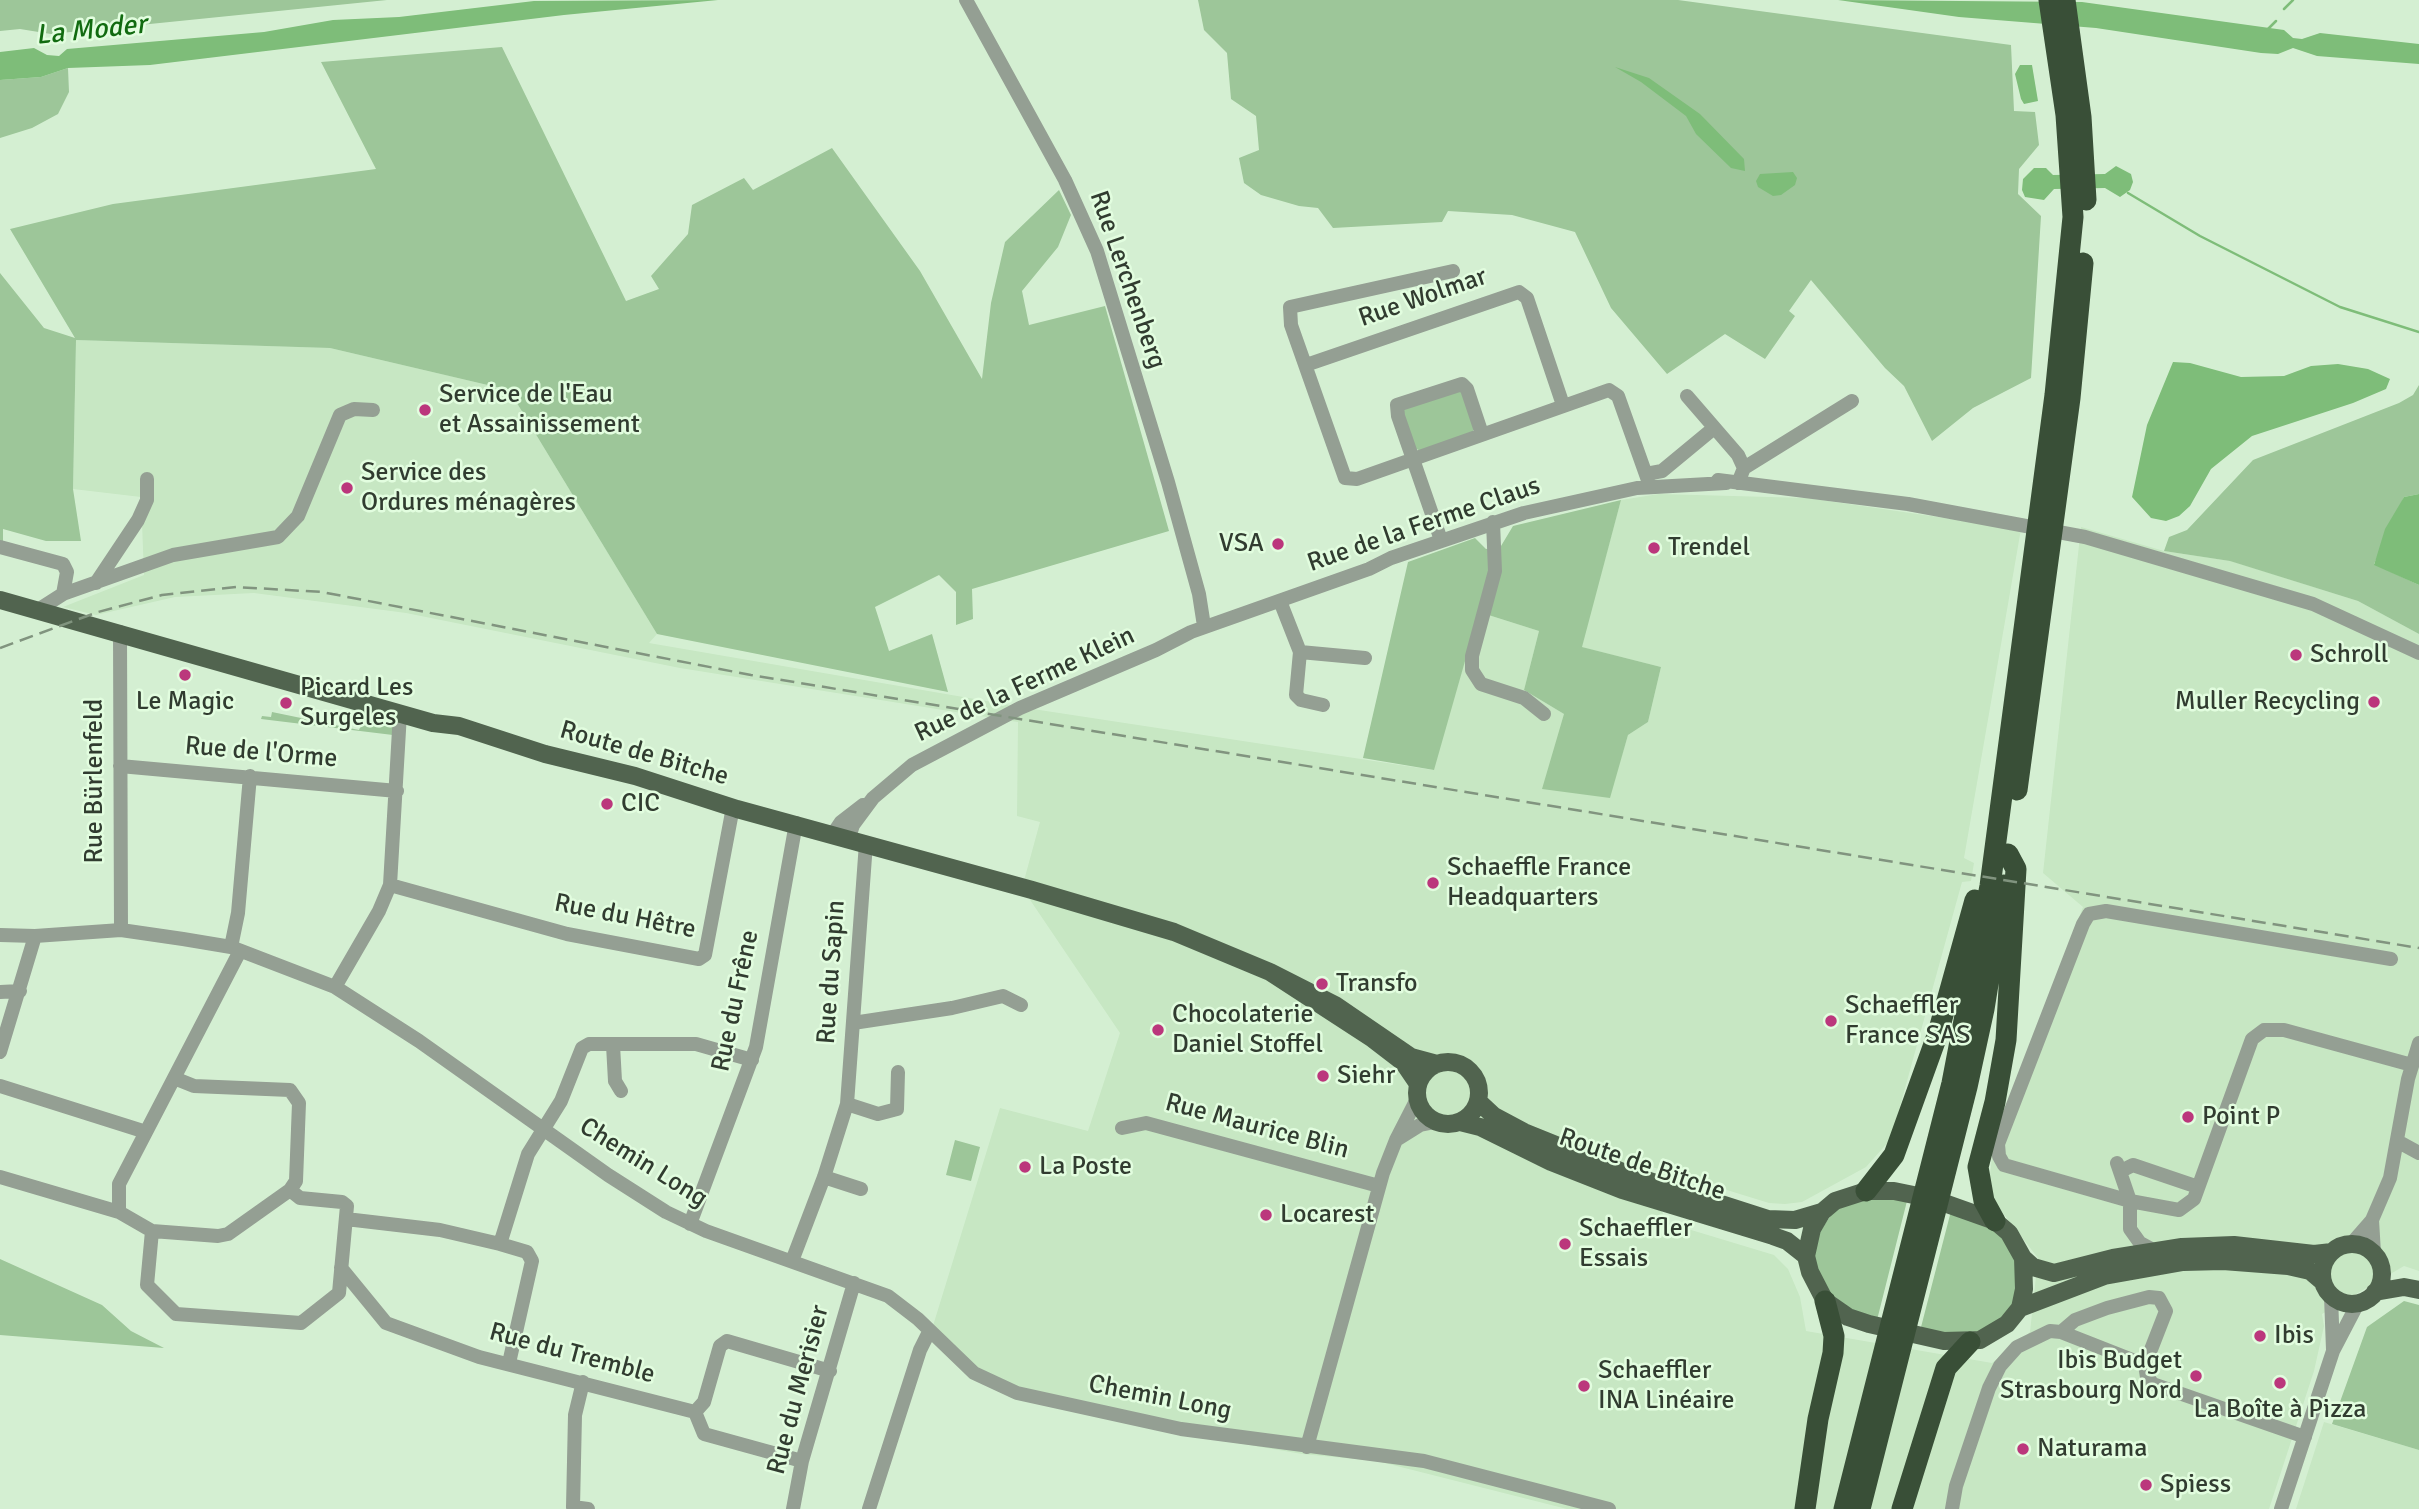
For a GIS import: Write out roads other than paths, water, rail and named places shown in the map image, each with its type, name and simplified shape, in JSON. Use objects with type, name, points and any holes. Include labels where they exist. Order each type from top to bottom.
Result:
[{"type":"highway","points":[[2049,0],[2066,53]]},
{"type":"highway","points":[[1860,1509],[1892,1355],[1933,1187],[1969,1004],[1999,872],[2048,505],[2073,217],[2065,0]]},
{"type":"highway","points":[[1866,1191],[1894,1155],[1999,872]]},
{"type":"highway","points":[[1995,1221],[1984,1200],[1978,1167],[1996,1102],[2006,1040],[1999,872]]},
{"type":"highway","points":[[1805,1509],[1818,1419],[1833,1353],[1834,1336],[1825,1301]]},
{"type":"highway","points":[[1902,1509],[1914,1478],[1946,1368],[1970,1342]]},
{"type":"highway","points":[[1844,1509],[1892,1355]]},
{"type":"main road","name":"Route de Bitche","points":[[0,600],[433,723],[459,726],[545,754],[635,776],[733,807],[1174,932],[1270,972],[1335,1005],[1411,1057],[1437,1064]]},
{"type":"main road","name":"Route de Bitche","points":[[1270,972],[1373,1039],[1409,1068],[1418,1091]]},
{"type":"main road","points":[[1455,1062],[1469,1070],[1479,1087],[1479,1102],[1472,1114],[1460,1122],[1448,1125],[1435,1122],[1425,1114],[1418,1091],[1425,1072],[1437,1064],[1455,1062]]},
{"type":"main road","name":"Route de Bitche","points":[[1479,1102],[1494,1116],[1524,1132],[1628,1174],[1730,1207],[1784,1221],[1822,1212]]},
{"type":"main road","name":"Route de Bitche","points":[[1460,1122],[1480,1127],[1532,1154],[1596,1180],[1787,1241],[1806,1256]]},
{"type":"main road","points":[[2419,1280],[2351,1244],[2314,1254],[2271,1248],[2209,1245],[2153,1250],[2054,1273],[2033,1267],[2023,1258],[2009,1233],[1995,1221],[1933,1199],[1894,1191],[1866,1191],[1835,1201],[1822,1212],[1812,1229],[1806,1256],[1810,1272],[1825,1301],[1848,1317],[1889,1330],[1944,1341],[1970,1342],[2000,1330],[2020,1308],[2104,1276],[2183,1262],[2234,1261],[2310,1271],[2339,1301],[2358,1303],[2375,1292],[2404,1287],[2419,1290]]},
{"type":"main road","points":[[2327,1289],[2324,1262],[2332,1251]]},
{"type":"main road","points":[[2020,1308],[2024,1289],[2023,1258]]},
{"type":"main road","points":[[2375,1292],[2382,1274],[2377,1259]]},
{"type":"street","name":"Rue Lerchenberg","points":[[966,0],[1065,180],[1097,251],[1209,624]]},
{"type":"street","points":[[1453,271],[1290,307],[1291,325],[1345,478],[1352,480],[1604,391],[1616,393],[1648,480],[1714,428]]},
{"type":"street","name":"Rue Wolmar","points":[[1306,365],[1519,292],[1527,298],[1563,405]]},
{"type":"street","points":[[1441,540],[1396,409],[1405,400],[1462,384],[1467,388],[1482,434]]},
{"type":"street","points":[[1687,396],[1738,455],[1744,468]]},
{"type":"street","points":[[1732,483],[1744,468],[1852,401]]},
{"type":"street","points":[[38,610],[63,594],[173,555],[278,537],[298,516],[340,415],[355,409],[373,410]]},
{"type":"street","points":[[96,583],[138,520],[146,500],[147,479]]},
{"type":"street","name":"Rue de la Ferme Claus","points":[[1209,624],[1280,601],[1493,522],[1648,480],[1686,487],[1732,483],[1908,503],[2078,535],[2313,604],[2419,653]]},
{"type":"street","points":[[1493,522],[1495,571],[1472,656],[1472,670],[1481,684],[1524,698],[1544,715]]},
{"type":"street","points":[[0,547],[63,564],[67,572],[63,594]]},
{"type":"street","points":[[1280,601],[1300,652],[1297,695],[1301,700],[1323,705]]},
{"type":"street","name":"Rue de la Ferme Klein","points":[[849,838],[846,817],[912,765],[1004,716],[1209,624]]},
{"type":"street","name":"Rue Bürlenfeld","points":[[120,632],[121,930]]},
{"type":"street","points":[[1300,652],[1365,658]]},
{"type":"street","points":[[335,987],[379,911],[390,885],[400,713]]},
{"type":"street","name":"Rue de l'Orme","points":[[120,766],[397,791]]},
{"type":"street","points":[[119,1212],[119,1184],[236,949],[250,776]]},
{"type":"street","name":"Rue du Hêtre","points":[[390,885],[566,934],[699,959],[705,955],[733,807]]},
{"type":"street","name":"Rue du Frêne","points":[[690,1224],[752,1059],[796,823]]},
{"type":"street","name":"Rue du Sapin","points":[[792,1261],[824,1177],[847,1104],[853,1023],[849,838]]},
{"type":"street","points":[[2391,958],[2106,911],[2090,914],[2083,924],[1998,1144],[1999,1156],[2004,1165],[2130,1201],[2179,1210],[2194,1199],[2252,1038],[2264,1030],[2284,1030],[2412,1065]]},
{"type":"street","name":"Chemin Long","points":[[0,935],[35,936],[121,930],[236,949],[335,987],[419,1041],[619,1183],[690,1224],[888,1296],[974,1373],[1028,1396],[1181,1429],[1450,1466],[1609,1509]]},
{"type":"street","points":[[0,1052],[35,936]]},
{"type":"street","points":[[0,992],[20,991]]},
{"type":"street","points":[[853,1023],[952,1008],[1003,996],[1021,1005]]},
{"type":"street","points":[[2351,1244],[2372,1220],[2396,1159],[2412,1065],[2419,1042]]},
{"type":"street","points":[[500,1244],[528,1154],[561,1101],[582,1048],[589,1044],[696,1044],[752,1059]]},
{"type":"street","points":[[612,1045],[615,1081],[621,1091]]},
{"type":"street","points":[[847,1104],[878,1114],[897,1109],[898,1072]]},
{"type":"street","points":[[0,1177],[119,1212],[152,1231],[218,1236],[228,1234],[290,1190],[296,1181],[299,1103],[290,1090],[194,1086],[174,1078]]},
{"type":"street","points":[[0,1086],[146,1132]]},
{"type":"street","points":[[1307,1447],[1379,1186],[1418,1091]]},
{"type":"street","points":[[1396,1140],[1420,1125],[1435,1122]]},
{"type":"street","name":"Rue Maurice Blin","points":[[1122,1128],[1146,1123],[1379,1186]]},
{"type":"street","points":[[2398,1141],[2419,1153]]},
{"type":"street","points":[[2396,1159],[2419,1160]]},
{"type":"street","points":[[2153,1250],[2132,1235],[2129,1224],[2130,1201],[2119,1167],[2133,1165],[2198,1187]]},
{"type":"street","points":[[824,1177],[861,1189]]},
{"type":"street","points":[[152,1231],[147,1285],[176,1314],[301,1323],[338,1293],[347,1206],[342,1202],[300,1198],[290,1190]]},
{"type":"street","points":[[346,1219],[440,1230],[527,1252],[532,1261],[509,1363]]},
{"type":"street","points":[[2372,1220],[2377,1259]]},
{"type":"street","name":"Rue du Tremble","points":[[341,1268],[386,1323],[480,1356],[695,1412]]},
{"type":"street","name":"Rue du Merisier","points":[[793,1509],[802,1461],[854,1283]]},
{"type":"street","points":[[2327,1289],[2333,1351]]},
{"type":"street","points":[[2061,1332],[2075,1320],[2107,1308],[2149,1297],[2159,1298],[2166,1311],[2145,1365],[2147,1377],[2153,1384],[2305,1437]]},
{"type":"street","points":[[2281,1509],[2333,1351],[2358,1303]]},
{"type":"street","points":[[1952,1509],[1956,1486],[2000,1366],[2008,1354],[2032,1337],[2050,1331],[2061,1332],[2145,1365]]},
{"type":"street","points":[[869,1509],[920,1349],[929,1332]]},
{"type":"street","points":[[802,1461],[704,1434],[695,1412],[704,1402],[720,1346],[727,1341],[830,1371]]},
{"type":"street","points":[[583,1382],[575,1415],[573,1507],[588,1509]]},
{"type":"waterway","points":[[2284,9],[2293,0]]},
{"type":"waterway","points":[[2268,29],[2276,21]]},
{"type":"waterway","points":[[2128,193],[2200,236],[2340,307],[2419,332]]},
{"type":"railway","points":[[0,648],[98,612],[162,595],[236,587],[322,592],[751,675],[2419,948]]},
{"type":"place","name":"Service de l'Eau et Assainissement","points":[[425,410]]},
{"type":"place","name":"Service des Ordures ménagères","points":[[347,488]]},
{"type":"place","name":"VSA","points":[[1278,544]]},
{"type":"place","name":"Trendel","points":[[1654,548]]},
{"type":"place","name":"Schroll","points":[[2296,655]]},
{"type":"place","name":"Le Magic","points":[[185,675]]},
{"type":"place","name":"Muller Recycling","points":[[2374,702]]},
{"type":"place","name":"Picard Les Surgeles","points":[[286,703]]},
{"type":"place","name":"CIC","points":[[607,804]]},
{"type":"place","name":"Schaeffle France Headquarters","points":[[1433,883]]},
{"type":"place","name":"Transfo","points":[[1322,984]]},
{"type":"place","name":"Schaeffler France SAS","points":[[1831,1021]]},
{"type":"place","name":"Chocolaterie Daniel Stoffel","points":[[1158,1030]]},
{"type":"place","name":"Siehr","points":[[1323,1076]]},
{"type":"place","name":"Point P","points":[[2188,1117]]},
{"type":"place","name":"La Poste","points":[[1025,1167]]},
{"type":"place","name":"Locarest","points":[[1266,1215]]},
{"type":"place","name":"Schaeffler Essais","points":[[1565,1244]]},
{"type":"place","name":"Ibis","points":[[2260,1336]]},
{"type":"place","name":"Ibis Budget Strasbourg Nord","points":[[2196,1376]]},
{"type":"place","name":"La Boîte à Pizza","points":[[2280,1383]]},
{"type":"place","name":"Schaeffler INA Linéaire","points":[[1584,1386]]},
{"type":"place","name":"Naturama","points":[[2023,1449]]},
{"type":"place","name":"Spiess","points":[[2146,1485]]},
{"type":"water label","name":"La Moder","points":[[91,31]]}]
